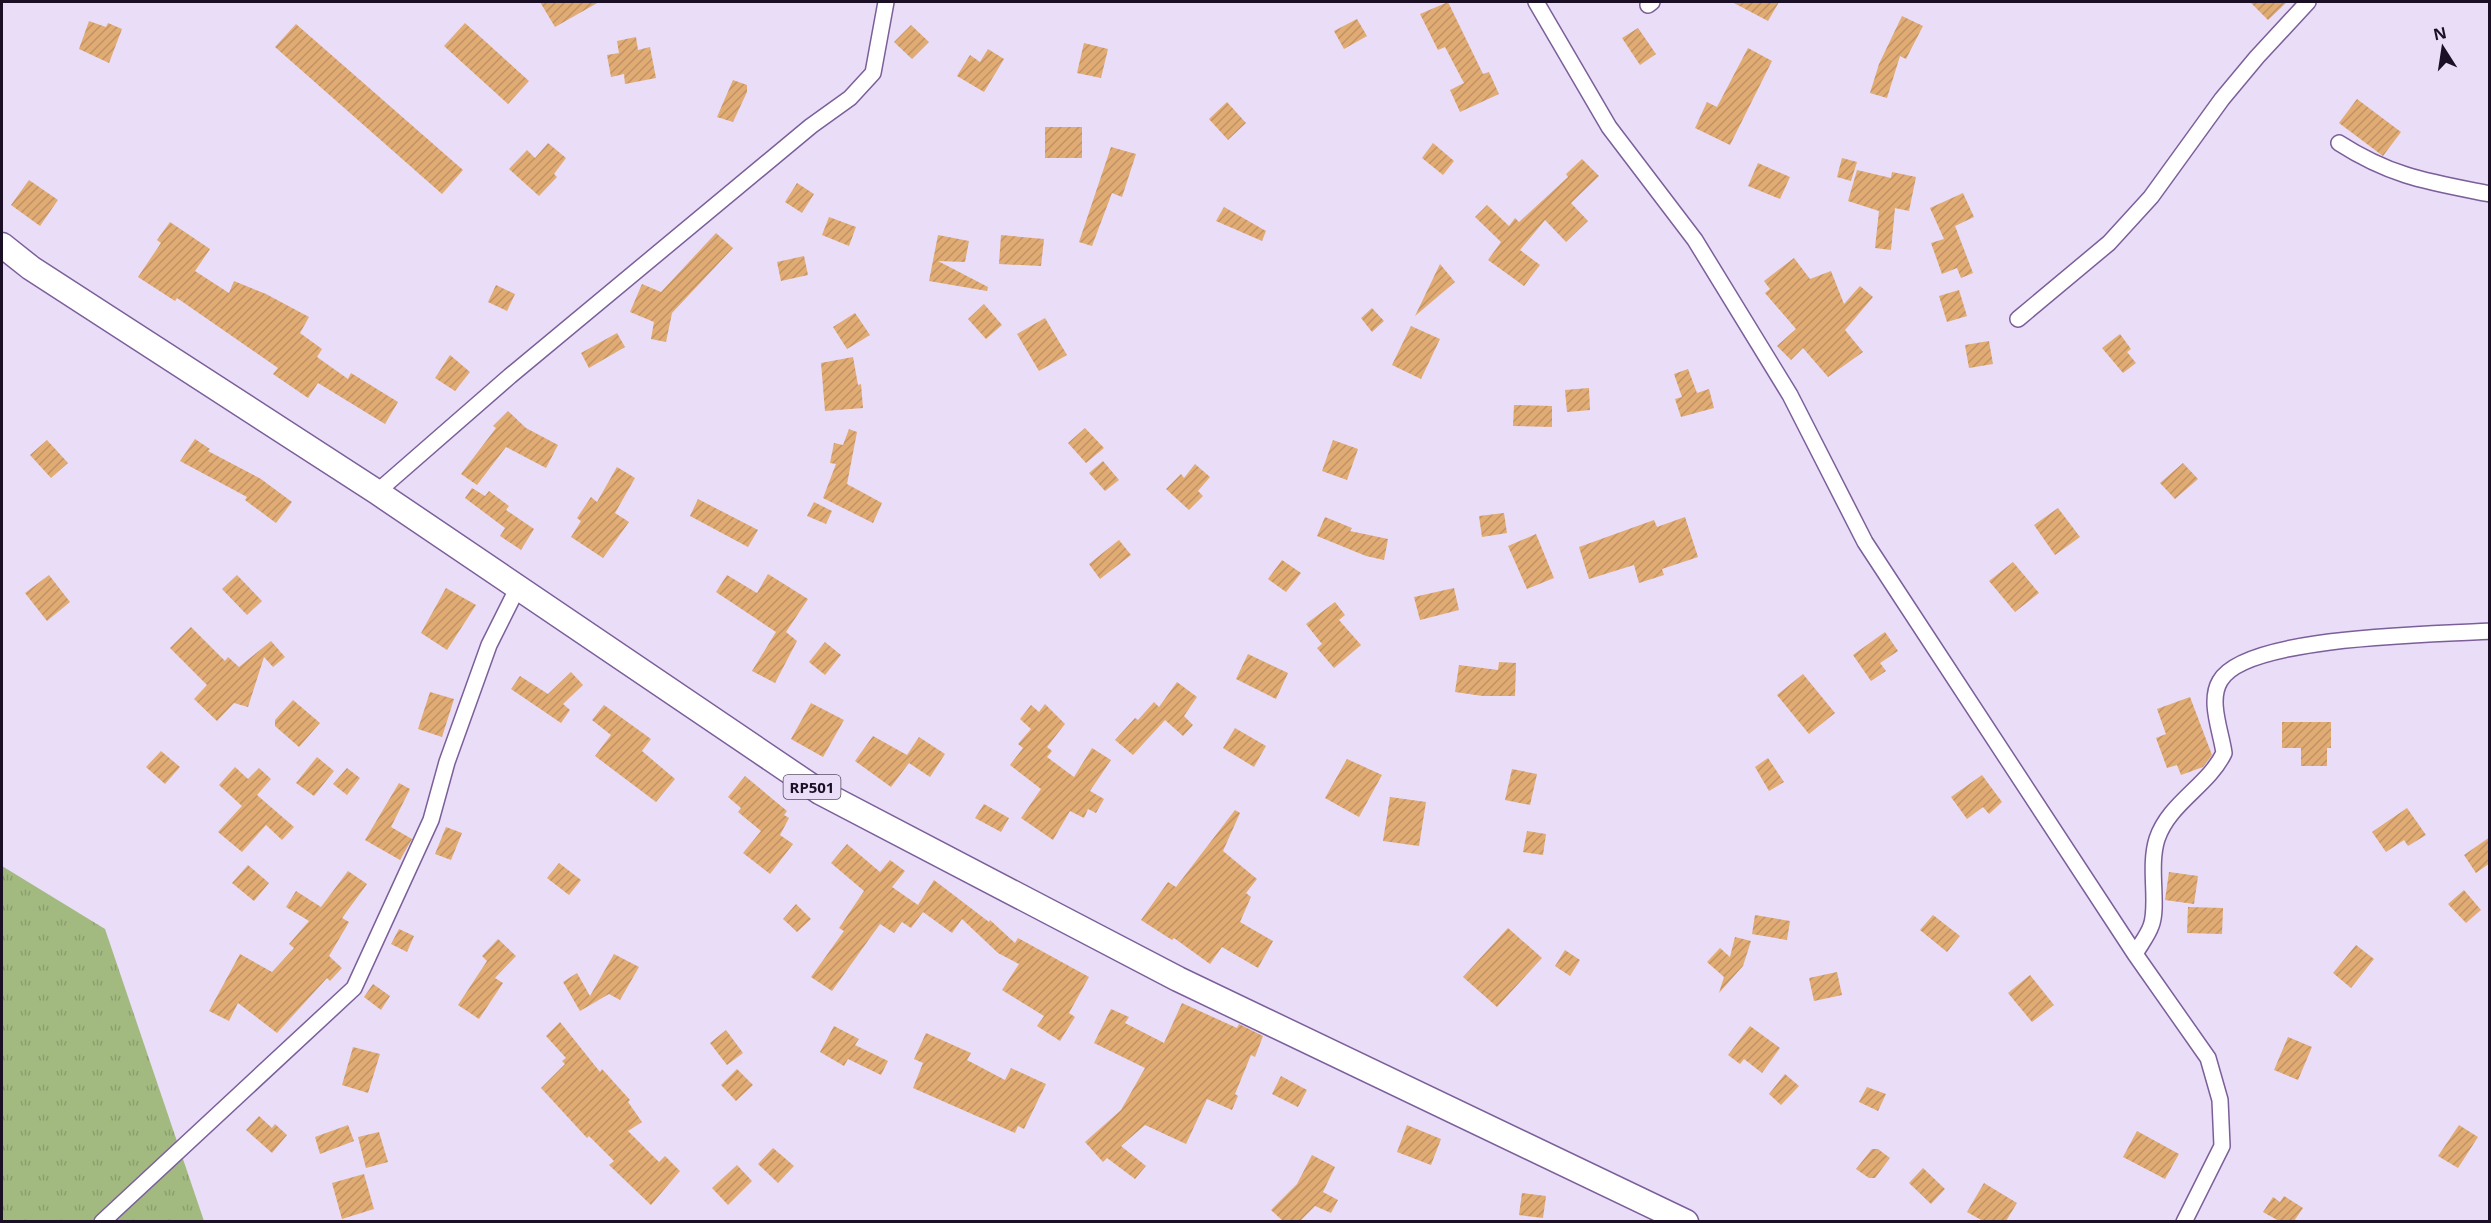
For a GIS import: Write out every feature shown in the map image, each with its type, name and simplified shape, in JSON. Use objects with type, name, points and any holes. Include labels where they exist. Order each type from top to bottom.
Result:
[{"type":"main road","name":"RP501","points":[[2,245],[41,274],[377,492],[517,589],[820,792],[1178,979],[1686,1221]]},
{"type":"street","points":[[377,492],[510,376],[811,126],[850,98],[873,73],[886,2]]},
{"type":"street","points":[[1536,2],[1609,127],[1695,240],[1790,395],[1865,542],[2135,954],[2208,1058],[2220,1100],[2222,1146],[2184,1221]]},
{"type":"street","points":[[2018,319],[2109,243],[2151,197],[2222,99],[2308,2]]},
{"type":"street","points":[[2339,143],[2389,171],[2427,182],[2490,194]]},
{"type":"street","points":[[102,1221],[354,988],[431,820],[447,762],[489,645],[517,589]]},
{"type":"street","points":[[2135,954],[2152,925],[2151,878],[2158,837],[2176,808],[2206,778],[2224,753],[2216,689],[2220,679],[2229,670],[2256,656],[2304,644],[2490,631]]},
{"type":"green space","points":[[2,866],[105,929],[204,1221],[2,1221]]},
{"type":"building","points":[[540,2],[599,2],[555,27]]},
{"type":"building","points":[[1448,2],[1483,74],[1489,72],[1499,94],[1460,112],[1450,90],[1464,83],[1445,47],[1438,50],[1420,14]]},
{"type":"building","points":[[1732,2],[1779,2],[1768,21]]},
{"type":"building","points":[[2250,2],[2287,2],[2268,20]]},
{"type":"building","points":[[1902,16],[1923,26],[1906,59],[1900,56],[1887,98],[1870,93],[1879,64]]},
{"type":"building","points":[[1357,19],[1367,36],[1344,49],[1334,31]]},
{"type":"building","points":[[89,21],[106,27],[108,23],[122,29],[109,63],[79,49]]},
{"type":"building","points":[[465,23],[529,81],[508,104],[444,46]]},
{"type":"building","points":[[296,24],[463,170],[442,194],[275,47]]},
{"type":"building","points":[[911,25],[929,42],[912,59],[894,42]]},
{"type":"building","points":[[1638,28],[1656,54],[1640,65],[1622,38]]},
{"type":"building","points":[[636,37],[638,50],[650,47],[656,78],[625,84],[624,74],[611,77],[607,55],[619,53],[617,41]]},
{"type":"building","points":[[1084,43],[1108,49],[1101,78],[1077,73]]},
{"type":"building","points":[[1748,48],[1772,61],[1730,145],[1695,128],[1707,102],[1717,107]]},
{"type":"building","points":[[988,49],[1004,59],[984,92],[957,76],[970,55],[980,62]]},
{"type":"building","points":[[733,80],[747,85],[747,92],[733,122],[717,117]]},
{"type":"building","points":[[2357,99],[2401,132],[2383,156],[2339,123]]},
{"type":"building","points":[[1227,102],[1246,123],[1228,140],[1209,119]]},
{"type":"building","points":[[1045,127],[1082,127],[1082,158],[1045,158]]},
{"type":"building","points":[[548,143],[566,158],[554,174],[557,177],[539,196],[509,169],[527,150],[535,158]]},
{"type":"building","points":[[1433,143],[1454,161],[1443,175],[1422,158]]},
{"type":"building","points":[[1111,147],[1136,154],[1122,197],[1112,193],[1092,246],[1079,242]]},
{"type":"building","points":[[1842,158],[1857,162],[1851,181],[1837,177]]},
{"type":"building","points":[[1582,159],[1599,176],[1571,203],[1588,221],[1566,242],[1545,220],[1520,250],[1540,265],[1524,286],[1488,260],[1501,242],[1475,217],[1487,205],[1509,226],[1515,218],[1519,222],[1568,177],[1566,174]]},
{"type":"building","points":[[1758,163],[1790,177],[1780,199],[1748,186]]},
{"type":"building","points":[[1857,170],[1891,178],[1892,172],[1916,177],[1909,211],[1895,208],[1891,250],[1875,248],[1879,211],[1848,201]]},
{"type":"building","points":[[29,180],[58,200],[40,226],[11,205]]},
{"type":"building","points":[[797,183],[814,194],[802,213],[785,202]]},
{"type":"building","points":[[1963,193],[1974,217],[1955,226],[1973,273],[1961,278],[1957,268],[1942,274],[1931,243],[1944,239],[1930,208]]},
{"type":"building","points":[[1224,207],[1266,231],[1262,241],[1216,221]]},
{"type":"building","points":[[829,217],[856,227],[849,246],[822,235]]},
{"type":"building","points":[[170,222],[210,249],[195,271],[229,293],[234,281],[266,294],[309,317],[300,333],[322,349],[317,357],[348,379],[351,373],[398,402],[385,424],[318,383],[308,398],[273,374],[278,368],[177,298],[175,301],[138,277],[161,243],[157,240]]},
{"type":"building","points":[[716,233],[733,248],[672,313],[666,342],[651,339],[654,322],[630,312],[642,284],[661,292]]},
{"type":"building","points":[[938,235],[969,241],[965,262],[938,261],[988,287],[987,291],[929,281]]},
{"type":"building","points":[[1001,235],[1044,239],[1041,266],[999,264]]},
{"type":"building","points":[[804,256],[808,275],[781,281],[777,262]]},
{"type":"building","points":[[1794,258],[1810,279],[1831,271],[1844,304],[1860,286],[1873,297],[1845,330],[1863,352],[1828,377],[1803,348],[1791,360],[1777,346],[1796,329],[1765,293],[1770,289],[1764,281]]},
{"type":"building","points":[[1440,264],[1455,282],[1415,316]]},
{"type":"building","points":[[496,285],[515,294],[507,311],[488,302]]},
{"type":"building","points":[[1959,290],[1967,316],[1947,322],[1939,296]]},
{"type":"building","points":[[984,304],[1002,325],[986,339],[968,319]]},
{"type":"building","points":[[1372,308],[1384,321],[1372,332],[1361,318]]},
{"type":"building","points":[[855,313],[870,335],[847,349],[833,327]]},
{"type":"building","points":[[1045,318],[1067,355],[1039,371],[1017,334]]},
{"type":"building","points":[[1411,326],[1440,339],[1421,379],[1392,365]]},
{"type":"building","points":[[617,333],[625,347],[589,368],[581,353]]},
{"type":"building","points":[[2120,334],[2131,349],[2127,352],[2136,363],[2123,373],[2102,348]]},
{"type":"building","points":[[1989,341],[1993,364],[1969,368],[1965,345]]},
{"type":"building","points":[[450,355],[470,372],[455,391],[435,378]]},
{"type":"building","points":[[853,357],[858,385],[861,384],[863,408],[825,411],[821,363]]},
{"type":"building","points":[[1688,369],[1697,393],[1709,389],[1714,408],[1681,417],[1675,399],[1682,397],[1674,374]]},
{"type":"building","points":[[1589,388],[1590,410],[1567,412],[1565,390]]},
{"type":"building","points":[[1514,405],[1552,406],[1552,427],[1513,426]]},
{"type":"building","points":[[508,411],[526,428],[558,445],[546,468],[506,447],[477,485],[461,474],[496,428],[493,426]]},
{"type":"building","points":[[1085,428],[1104,448],[1086,463],[1068,443]]},
{"type":"building","points":[[849,429],[857,432],[847,484],[882,503],[873,523],[823,498],[836,464],[830,463],[834,443],[843,445]]},
{"type":"building","points":[[195,439],[210,449],[208,451],[261,479],[292,502],[276,523],[245,500],[247,497],[180,461]]},
{"type":"building","points":[[47,440],[68,463],[51,478],[30,455]]},
{"type":"building","points":[[1333,440],[1358,449],[1347,480],[1322,471]]},
{"type":"building","points":[[1103,461],[1119,480],[1105,491],[1089,473]]},
{"type":"building","points":[[2183,463],[2198,479],[2175,499],[2160,483]]},
{"type":"building","points":[[1195,464],[1210,477],[1198,491],[1203,496],[1189,510],[1166,489],[1181,474],[1184,478]]},
{"type":"building","points":[[617,467],[635,478],[615,513],[629,522],[603,558],[571,537],[581,521],[577,518],[591,497],[597,502]]},
{"type":"building","points":[[472,488],[485,496],[489,491],[509,506],[506,510],[534,529],[521,550],[500,536],[505,528],[465,498]]},
{"type":"building","points":[[698,499],[758,530],[748,547],[690,516]]},
{"type":"building","points":[[814,502],[832,511],[826,524],[807,516]]},
{"type":"building","points":[[2058,508],[2080,537],[2055,555],[2034,525]]},
{"type":"building","points":[[1504,513],[1507,533],[1482,537],[1479,516]]},
{"type":"building","points":[[1325,517],[1352,528],[1350,531],[1388,539],[1384,560],[1366,556],[1317,536]]},
{"type":"building","points":[[1685,517],[1698,557],[1662,569],[1664,575],[1639,583],[1634,565],[1589,579],[1579,547],[1654,520],[1657,527]]},
{"type":"building","points":[[1536,534],[1554,578],[1527,589],[1508,546]]},
{"type":"building","points":[[1119,540],[1131,555],[1100,579],[1089,564]]},
{"type":"building","points":[[1282,560],[1301,573],[1286,592],[1268,579]]},
{"type":"building","points":[[2013,562],[2039,593],[2015,612],[1989,581]]},
{"type":"building","points":[[768,574],[808,599],[786,632],[797,641],[775,683],[752,671],[776,632],[716,592],[727,575],[757,593]]},
{"type":"building","points":[[49,575],[70,602],[47,621],[25,593]]},
{"type":"building","points":[[237,575],[262,601],[247,615],[222,589]]},
{"type":"building","points":[[446,588],[476,605],[447,650],[421,633]]},
{"type":"building","points":[[1454,588],[1459,610],[1420,620],[1414,597]]},
{"type":"building","points":[[1335,602],[1345,615],[1339,620],[1361,645],[1334,668],[1317,648],[1322,644],[1306,624]]},
{"type":"building","points":[[191,627],[225,661],[228,657],[239,667],[271,641],[285,657],[273,667],[264,657],[248,707],[234,703],[217,721],[194,699],[207,685],[170,648]]},
{"type":"building","points":[[1885,632],[1898,651],[1880,663],[1886,671],[1871,681],[1853,655]]},
{"type":"building","points":[[825,642],[841,655],[825,675],[809,662]]},
{"type":"building","points":[[1248,654],[1288,673],[1276,699],[1236,679]]},
{"type":"building","points":[[1499,662],[1516,663],[1515,696],[1483,696],[1455,692],[1459,665],[1498,670]]},
{"type":"building","points":[[571,672],[583,685],[563,704],[570,710],[561,723],[511,689],[520,676],[548,694]]},
{"type":"building","points":[[1803,674],[1835,713],[1809,734],[1777,695]]},
{"type":"building","points":[[1177,682],[1197,697],[1184,716],[1193,725],[1183,736],[1165,720],[1133,755],[1115,740],[1154,702],[1159,707]]},
{"type":"building","points":[[430,692],[454,699],[442,737],[418,729]]},
{"type":"building","points":[[2190,697],[2212,755],[2203,767],[2181,775],[2177,765],[2167,768],[2156,738],[2166,734],[2157,709]]},
{"type":"building","points":[[293,700],[320,723],[299,747],[275,726],[275,720]]},
{"type":"building","points":[[811,703],[844,720],[823,757],[791,739]]},
{"type":"building","points":[[1045,704],[1065,724],[1047,747],[1052,751],[1047,757],[1074,777],[1092,748],[1111,760],[1090,791],[1104,799],[1096,813],[1088,809],[1084,818],[1070,811],[1053,840],[1021,818],[1041,789],[1010,765],[1023,748],[1018,744],[1031,729],[1020,719],[1031,705],[1039,712]]},
{"type":"building","points":[[604,705],[651,739],[642,751],[675,779],[656,802],[595,756],[611,735],[592,720]]},
{"type":"building","points":[[2282,722],[2331,722],[2331,748],[2327,748],[2327,766],[2301,766],[2301,748],[2282,748]]},
{"type":"building","points":[[1235,728],[1266,746],[1254,767],[1223,748]]},
{"type":"building","points":[[873,736],[907,755],[919,737],[945,754],[930,777],[909,763],[891,787],[855,761]]},
{"type":"building","points":[[161,751],[180,767],[165,784],[146,767]]},
{"type":"building","points":[[317,757],[334,771],[314,796],[296,783]]},
{"type":"building","points":[[1768,758],[1784,782],[1769,791],[1755,767]]},
{"type":"building","points":[[1347,759],[1382,775],[1359,817],[1325,798]]},
{"type":"building","points":[[235,767],[248,779],[259,768],[271,779],[257,795],[294,827],[282,840],[266,825],[242,852],[218,832],[242,806],[219,785]]},
{"type":"building","points":[[347,768],[360,778],[347,795],[333,784]]},
{"type":"building","points":[[1512,769],[1537,774],[1530,805],[1505,800]]},
{"type":"building","points":[[1982,775],[2002,802],[1989,814],[1983,807],[1967,819],[1951,797]]},
{"type":"building","points":[[745,776],[787,811],[784,815],[789,818],[780,835],[793,844],[770,874],[743,853],[761,831],[738,812],[741,808],[728,797]]},
{"type":"building","points":[[399,783],[410,789],[391,827],[412,839],[400,860],[365,840]]},
{"type":"building","points":[[1390,797],[1426,802],[1419,846],[1383,841]]},
{"type":"building","points":[[984,804],[1009,818],[1001,832],[975,818]]},
{"type":"building","points":[[2407,808],[2426,835],[2408,846],[2404,840],[2386,852],[2372,832]]},
{"type":"building","points":[[1235,810],[1240,813],[1223,851],[1257,879],[1246,893],[1251,897],[1240,922],[1273,941],[1258,968],[1222,947],[1210,964],[1174,938],[1172,940],[1141,920],[1168,882],[1176,887]]},
{"type":"building","points":[[446,827],[462,833],[451,860],[435,854]]},
{"type":"building","points":[[1527,831],[1546,834],[1543,855],[1523,852]]},
{"type":"building","points":[[2490,837],[2490,863],[2476,873],[2464,855]]},
{"type":"building","points":[[847,844],[880,872],[890,860],[905,871],[892,887],[918,905],[934,880],[989,922],[990,920],[1015,943],[1018,938],[1089,977],[1069,1013],[1075,1017],[1060,1041],[1037,1026],[1044,1016],[1002,990],[1019,964],[998,953],[962,919],[952,933],[923,912],[911,928],[902,922],[894,933],[880,924],[832,991],[811,977],[844,931],[839,928],[864,891],[831,863]]},
{"type":"building","points":[[559,863],[581,880],[569,895],[547,878]]},
{"type":"building","points":[[248,865],[269,883],[254,901],[232,883]]},
{"type":"building","points":[[348,871],[367,884],[342,918],[349,922],[329,956],[342,968],[330,981],[327,978],[277,1033],[238,1003],[229,1021],[209,1011],[240,954],[272,972],[294,948],[289,944],[309,921],[286,907],[296,891],[321,907]]},
{"type":"building","points":[[2169,872],[2198,876],[2194,904],[2165,900]]},
{"type":"building","points":[[2464,890],[2481,910],[2466,923],[2448,904]]},
{"type":"building","points":[[796,904],[811,919],[797,932],[783,919]]},
{"type":"building","points":[[2188,907],[2223,908],[2222,934],[2187,933]]},
{"type":"building","points":[[1755,915],[1790,921],[1787,940],[1752,934]]},
{"type":"building","points":[[1933,915],[1960,936],[1947,952],[1920,930]]},
{"type":"building","points":[[1508,928],[1542,958],[1497,1007],[1463,977]]},
{"type":"building","points":[[399,929],[414,936],[407,952],[391,944]]},
{"type":"building","points":[[1735,937],[1751,941],[1743,966],[1719,993],[1724,977],[1707,962],[1720,948],[1730,957]]},
{"type":"building","points":[[498,939],[516,956],[495,978],[503,983],[479,1019],[458,1005],[487,961],[482,956]]},
{"type":"building","points":[[2356,945],[2374,959],[2351,988],[2333,973]]},
{"type":"building","points":[[1565,950],[1580,960],[1570,976],[1555,966]]},
{"type":"building","points":[[614,954],[639,967],[620,1000],[609,994],[580,1011],[563,982],[577,973],[590,996]]},
{"type":"building","points":[[1837,972],[1842,995],[1814,1001],[1809,978]]},
{"type":"building","points":[[2030,975],[2054,1005],[2032,1022],[2008,993]]},
{"type":"building","points":[[373,984],[390,996],[381,1010],[364,997]]},
{"type":"building","points":[[1182,1003],[1237,1028],[1239,1024],[1263,1036],[1255,1057],[1251,1055],[1235,1094],[1238,1096],[1232,1110],[1207,1099],[1186,1144],[1145,1125],[1121,1146],[1146,1166],[1135,1179],[1107,1158],[1103,1162],[1085,1142],[1121,1110],[1145,1068],[1094,1043],[1111,1009],[1129,1017],[1125,1023],[1164,1043]]},
{"type":"building","points":[[560,1022],[600,1072],[602,1069],[630,1100],[628,1102],[642,1122],[628,1131],[659,1162],[665,1156],[680,1171],[651,1205],[609,1165],[614,1161],[589,1136],[587,1138],[541,1088],[565,1064],[562,1061],[566,1058],[546,1036]]},
{"type":"building","points":[[834,1026],[859,1039],[855,1045],[888,1061],[881,1075],[848,1059],[844,1066],[820,1052]]},
{"type":"building","points":[[1750,1026],[1780,1048],[1762,1073],[1744,1059],[1740,1064],[1728,1055]]},
{"type":"building","points":[[726,1030],[743,1053],[727,1065],[710,1043]]},
{"type":"building","points":[[926,1033],[971,1053],[967,1060],[1005,1080],[1011,1068],[1046,1084],[1024,1129],[1018,1126],[1015,1133],[913,1088],[923,1063],[914,1059]]},
{"type":"building","points":[[2288,1037],[2312,1047],[2298,1080],[2274,1070]]},
{"type":"building","points":[[353,1047],[380,1054],[368,1093],[342,1085]]},
{"type":"building","points":[[737,1069],[753,1085],[736,1101],[721,1085]]},
{"type":"building","points":[[1785,1074],[1799,1086],[1781,1105],[1769,1094]]},
{"type":"building","points":[[1281,1076],[1307,1090],[1298,1107],[1272,1094]]},
{"type":"building","points":[[1867,1087],[1886,1094],[1878,1111],[1859,1102]]},
{"type":"building","points":[[259,1116],[272,1128],[275,1124],[287,1135],[272,1153],[246,1130]]},
{"type":"building","points":[[348,1125],[354,1141],[320,1154],[315,1137]]},
{"type":"building","points":[[1407,1125],[1441,1139],[1431,1165],[1397,1152]]},
{"type":"building","points":[[2459,1125],[2478,1137],[2458,1168],[2438,1156]]},
{"type":"building","points":[[2137,1131],[2179,1154],[2165,1179],[2123,1157]]},
{"type":"building","points":[[379,1132],[388,1162],[366,1168],[358,1137]]},
{"type":"building","points":[[773,1148],[794,1166],[778,1183],[758,1164]]},
{"type":"building","points":[[1872,1149],[1878,1149],[1890,1158],[1875,1178],[1869,1178],[1856,1169]]},
{"type":"building","points":[[1312,1155],[1335,1167],[1323,1192],[1338,1200],[1331,1213],[1315,1206],[1300,1221],[1283,1221],[1271,1210],[1297,1184]]},
{"type":"building","points":[[737,1165],[752,1181],[728,1205],[712,1188]]},
{"type":"building","points":[[1923,1168],[1945,1189],[1931,1204],[1909,1183]]},
{"type":"building","points":[[364,1174],[374,1209],[342,1219],[332,1183]]},
{"type":"building","points":[[1984,1183],[2017,1203],[2006,1221],[1983,1221],[1967,1212]]},
{"type":"building","points":[[1522,1193],[1546,1196],[1543,1218],[1519,1215]]},
{"type":"building","points":[[2284,1196],[2303,1208],[2294,1221],[2279,1221],[2263,1212],[2273,1197],[2280,1202]]}]
